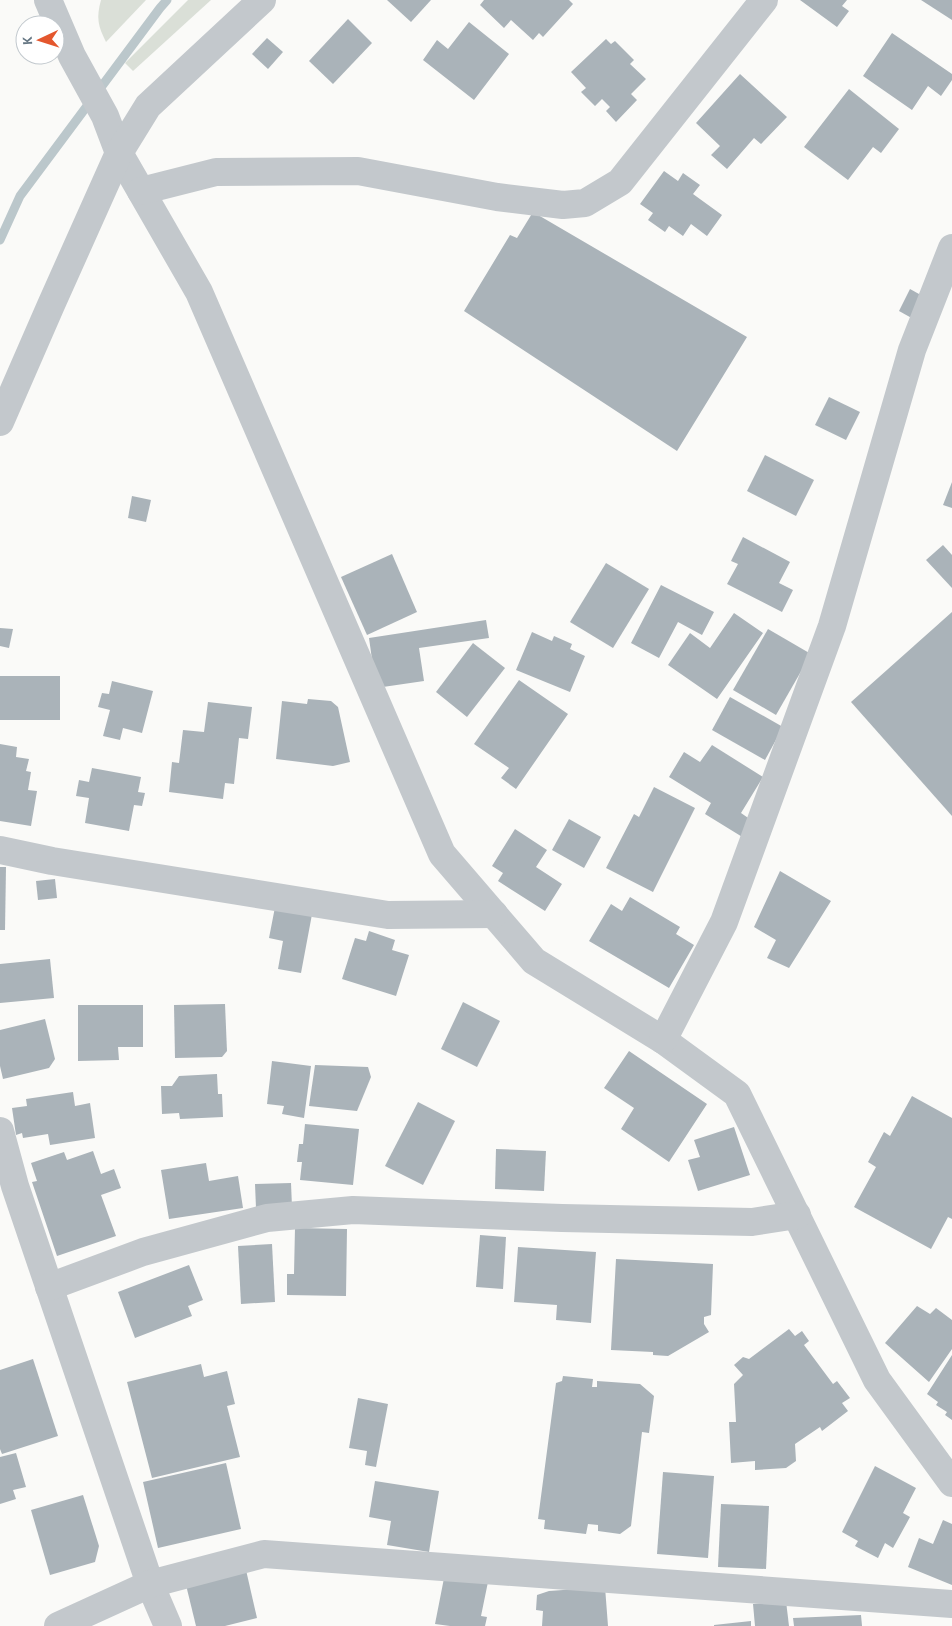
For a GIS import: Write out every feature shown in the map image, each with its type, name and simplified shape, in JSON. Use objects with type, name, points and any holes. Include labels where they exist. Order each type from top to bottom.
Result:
[{"type":"street","points":[[0,422],[119,153],[148,106],[262,0]]},
{"type":"street","points":[[141,191],[216,172],[358,171],[497,197],[563,205],[585,203],[620,182],[764,0]]},
{"type":"street","points":[[52,2],[72,56],[106,116],[119,153],[199,292],[442,854],[534,961],[663,1040],[738,1094],[877,1380],[952,1484]]},
{"type":"street","points":[[663,1040],[724,922],[832,626],[912,350],[952,248]]},
{"type":"street","points":[[0,850],[388,916],[494,914]]},
{"type":"street","points":[[0,1131],[15,1186],[150,1584],[168,1626]]},
{"type":"street","points":[[49,1286],[143,1252],[267,1218],[352,1210],[562,1218],[752,1222],[797,1214]]},
{"type":"street","points":[[58,1626],[150,1584],[264,1554],[952,1604]]},
{"type":"shaded area","points":[[101,0],[146,0],[106,42],[99,22]]},
{"type":"shaded area","points":[[188,0],[211,0],[133,71],[125,63]]},
{"type":"building","points":[[387,0],[431,0],[411,22]]},
{"type":"building","points":[[484,0],[569,0],[573,4],[543,37],[539,33],[533,40],[511,20],[504,28],[480,5]]},
{"type":"building","points":[[800,0],[847,0],[842,6],[849,11],[837,27]]},
{"type":"building","points":[[921,0],[952,0],[952,20]]},
{"type":"building","points":[[348,19],[372,43],[333,84],[309,61]]},
{"type":"building","points":[[469,22],[509,54],[474,100],[423,60],[437,40],[448,49]]},
{"type":"building","points":[[892,33],[952,74],[952,80],[941,96],[928,86],[912,110],[863,76]]},
{"type":"building","points":[[267,38],[283,52],[268,69],[252,54]]},
{"type":"building","points":[[606,39],[611,44],[615,41],[634,60],[630,64],[646,79],[631,94],[637,100],[616,122],[606,111],[610,107],[602,99],[595,106],[581,92],[586,88],[571,72]]},
{"type":"building","points":[[740,74],[787,117],[761,144],[754,138],[727,169],[711,155],[720,146],[696,123]]},
{"type":"building","points":[[849,89],[899,129],[881,153],[873,147],[848,180],[804,147]]},
{"type":"building","points":[[664,171],[678,181],[683,173],[700,185],[693,194],[722,215],[707,236],[691,224],[683,236],[669,226],[665,232],[648,220],[653,213],[640,204]]},
{"type":"building","points":[[533,212],[747,337],[677,451],[464,311],[510,235],[517,238]]},
{"type":"building","points":[[910,289],[928,299],[917,321],[899,311]]},
{"type":"building","points":[[829,397],[860,412],[846,440],[815,425]]},
{"type":"building","points":[[765,455],[814,480],[796,516],[747,491]]},
{"type":"building","points":[[952,482],[952,508],[943,505]]},
{"type":"building","points":[[132,496],[151,500],[146,522],[128,518]]},
{"type":"building","points":[[743,537],[790,562],[779,583],[793,590],[782,612],[727,584],[738,564],[731,561]]},
{"type":"building","points":[[943,545],[952,555],[952,588],[926,560]]},
{"type":"building","points":[[392,554],[417,612],[367,635],[341,577]]},
{"type":"building","points":[[606,563],[649,589],[613,648],[570,622]]},
{"type":"building","points":[[661,585],[714,612],[702,635],[678,622],[659,658],[631,643]]},
{"type":"building","points":[[952,612],[952,816],[851,702]]},
{"type":"building","points":[[734,613],[763,633],[717,699],[668,665],[690,633],[710,648]]},
{"type":"building","points":[[486,620],[489,638],[419,648],[424,681],[376,688],[369,638]]},
{"type":"building","points":[[0,628],[13,629],[9,648],[0,646]]},
{"type":"building","points":[[768,629],[811,654],[776,715],[733,690]]},
{"type":"building","points":[[532,632],[552,641],[554,636],[572,644],[570,649],[585,656],[570,692],[516,670]]},
{"type":"building","points":[[473,643],[505,668],[467,717],[436,692]]},
{"type":"building","points":[[0,676],[60,676],[60,720],[0,720]]},
{"type":"building","points":[[519,680],[568,714],[516,789],[501,778],[509,768],[474,744]]},
{"type":"building","points":[[112,681],[153,691],[142,733],[123,728],[120,740],[103,736],[110,710],[98,707],[102,693],[109,694]]},
{"type":"building","points":[[730,697],[783,727],[765,760],[712,730]]},
{"type":"building","points":[[308,699],[331,701],[338,707],[350,762],[333,766],[276,759],[282,701],[307,704]]},
{"type":"building","points":[[208,702],[252,707],[248,739],[239,738],[234,784],[225,783],[223,799],[169,792],[172,762],[179,763],[183,730],[204,732]]},
{"type":"building","points":[[0,744],[17,747],[16,757],[29,759],[26,771],[31,772],[28,790],[37,791],[31,826],[0,821]]},
{"type":"building","points":[[712,745],[763,777],[741,813],[754,822],[744,838],[705,814],[711,803],[669,777],[684,752],[700,762]]},
{"type":"building","points":[[92,768],[141,777],[138,792],[145,793],[142,806],[134,805],[129,831],[85,823],[89,798],[76,796],[79,780],[89,782]]},
{"type":"building","points":[[654,787],[695,808],[653,892],[606,868],[634,814],[639,817]]},
{"type":"building","points":[[569,819],[601,837],[584,868],[552,850]]},
{"type":"building","points":[[515,829],[547,850],[536,867],[562,884],[545,911],[498,881],[503,873],[492,866]]},
{"type":"building","points":[[0,867],[6,867],[5,930],[0,930]]},
{"type":"building","points":[[780,871],[831,901],[789,968],[767,958],[776,940],[754,927]]},
{"type":"building","points":[[55,879],[57,898],[38,900],[36,881]]},
{"type":"building","points":[[630,897],[680,927],[676,934],[694,945],[669,988],[589,941],[611,904],[622,911]]},
{"type":"building","points":[[276,902],[313,909],[301,973],[278,969],[283,941],[269,938]]},
{"type":"building","points":[[369,931],[395,940],[392,950],[409,955],[396,996],[342,979],[355,938],[366,941]]},
{"type":"building","points":[[50,959],[54,998],[0,1003],[0,964]]},
{"type":"building","points":[[463,1002],[500,1021],[477,1067],[441,1049]]},
{"type":"building","points":[[225,1004],[227,1051],[222,1057],[175,1058],[174,1005]]},
{"type":"building","points":[[78,1005],[143,1005],[143,1047],[118,1047],[119,1060],[78,1061]]},
{"type":"building","points":[[45,1019],[55,1059],[49,1068],[3,1079],[0,1066],[0,1030]]},
{"type":"building","points":[[629,1051],[707,1104],[669,1162],[621,1129],[634,1108],[604,1088]]},
{"type":"building","points":[[272,1061],[311,1066],[304,1118],[282,1114],[284,1106],[267,1104]]},
{"type":"building","points":[[315,1065],[368,1067],[371,1077],[357,1111],[309,1106]]},
{"type":"building","points":[[217,1074],[218,1094],[222,1094],[223,1117],[180,1119],[179,1113],[162,1114],[161,1086],[172,1086],[179,1076]]},
{"type":"building","points":[[73,1092],[75,1106],[90,1103],[95,1138],[50,1145],[48,1134],[23,1138],[22,1133],[16,1135],[12,1108],[27,1106],[26,1099]]},
{"type":"building","points":[[912,1096],[952,1118],[952,1219],[948,1217],[931,1249],[854,1207],[876,1167],[868,1162],[884,1132],[890,1136]]},
{"type":"building","points":[[418,1102],[455,1121],[423,1185],[385,1166]]},
{"type":"building","points":[[305,1124],[359,1129],[353,1185],[300,1180],[302,1162],[297,1162],[299,1144],[303,1144]]},
{"type":"building","points":[[734,1127],[750,1175],[698,1191],[688,1160],[700,1157],[694,1140]]},
{"type":"building","points":[[496,1149],[546,1151],[544,1191],[495,1189]]},
{"type":"building","points":[[93,1151],[101,1174],[114,1169],[121,1188],[101,1195],[116,1236],[57,1256],[32,1182],[37,1181],[31,1163],[64,1152],[67,1160]]},
{"type":"building","points":[[206,1163],[209,1181],[238,1176],[243,1208],[169,1219],[161,1170]]},
{"type":"building","points":[[291,1183],[292,1207],[256,1208],[255,1184]]},
{"type":"building","points":[[295,1228],[347,1229],[346,1296],[287,1295],[287,1274],[294,1274]]},
{"type":"building","points":[[480,1235],[506,1237],[503,1289],[476,1287]]},
{"type":"building","points":[[272,1244],[275,1302],[241,1304],[238,1246]]},
{"type":"building","points":[[518,1247],[596,1252],[591,1323],[556,1320],[557,1305],[514,1302]]},
{"type":"building","points":[[616,1259],[713,1264],[711,1315],[704,1317],[704,1324],[709,1332],[668,1356],[653,1355],[653,1352],[611,1350]]},
{"type":"building","points":[[189,1265],[203,1300],[188,1306],[192,1316],[135,1338],[118,1292]]},
{"type":"building","points":[[917,1306],[930,1314],[936,1308],[952,1320],[952,1349],[929,1382],[885,1343]]},
{"type":"building","points":[[789,1329],[795,1336],[802,1331],[809,1341],[804,1345],[833,1384],[837,1381],[850,1398],[842,1403],[848,1411],[822,1431],[820,1427],[795,1444],[796,1461],[786,1468],[755,1470],[755,1461],[731,1463],[729,1422],[736,1422],[734,1384],[743,1375],[734,1365],[743,1357],[749,1359]]},
{"type":"building","points":[[952,1355],[952,1420],[945,1415],[947,1412],[936,1405],[938,1402],[927,1394]]},
{"type":"building","points":[[33,1359],[58,1436],[2,1454],[0,1449],[0,1370]]},
{"type":"building","points":[[201,1364],[204,1377],[227,1371],[235,1404],[227,1406],[240,1457],[152,1478],[127,1382]]},
{"type":"building","points":[[563,1376],[593,1379],[592,1387],[597,1387],[597,1381],[640,1384],[654,1396],[649,1433],[642,1432],[631,1526],[620,1534],[598,1531],[598,1525],[588,1524],[586,1534],[544,1529],[545,1520],[538,1519],[556,1383],[562,1381]]},
{"type":"building","points":[[358,1398],[388,1404],[376,1467],[365,1465],[367,1451],[349,1448]]},
{"type":"building","points":[[16,1453],[26,1487],[13,1490],[16,1499],[0,1504],[0,1457]]},
{"type":"building","points":[[226,1463],[241,1529],[158,1548],[143,1482]]},
{"type":"building","points":[[875,1466],[916,1488],[903,1513],[910,1517],[893,1548],[885,1543],[878,1558],[855,1546],[858,1541],[842,1532]]},
{"type":"building","points":[[663,1472],[714,1476],[708,1558],[657,1554]]},
{"type":"building","points":[[375,1481],[439,1491],[429,1552],[387,1545],[391,1521],[369,1517]]},
{"type":"building","points":[[83,1495],[99,1546],[95,1562],[50,1575],[31,1510]]},
{"type":"building","points":[[721,1504],[769,1506],[766,1569],[718,1567]]},
{"type":"building","points":[[943,1520],[952,1524],[952,1585],[908,1567],[919,1538],[933,1544]]},
{"type":"building","points":[[246,1570],[257,1618],[225,1626],[196,1626],[186,1585]]},
{"type":"building","points":[[445,1573],[489,1577],[481,1616],[487,1617],[485,1626],[435,1624]]},
{"type":"building","points":[[605,1587],[608,1626],[542,1626],[543,1611],[536,1610],[537,1595],[549,1591]]},
{"type":"building","points":[[786,1601],[789,1626],[755,1626],[753,1604]]},
{"type":"building","points":[[861,1615],[862,1626],[794,1626],[793,1618]]},
{"type":"building","points":[[751,1621],[751,1626],[714,1626],[714,1625]]},
{"type":"waterway","points":[[0,240],[20,196],[167,0]]}]
